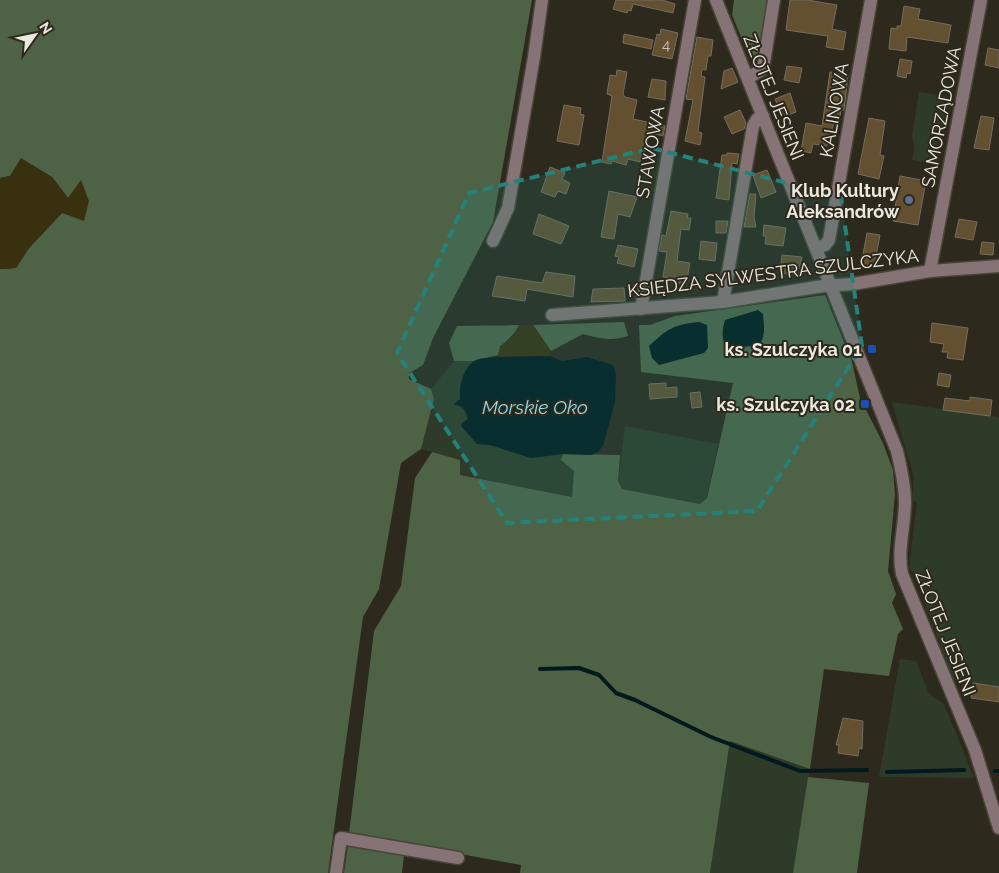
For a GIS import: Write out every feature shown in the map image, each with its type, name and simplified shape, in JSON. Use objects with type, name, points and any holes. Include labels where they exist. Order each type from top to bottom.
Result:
[{"type":"street","points":[[493,241],[508,208],[542,0]]},
{"type":"street","name":"STAWOWA","points":[[641,309],[695,0]]},
{"type":"street","name":"ZŁOTEJ JESIENI","points":[[716,0],[897,451],[902,471],[905,504],[900,557],[902,574],[975,750],[999,828]]},
{"type":"street","points":[[748,78],[763,69],[774,0]]},
{"type":"street","name":"KALINOWA","points":[[816,248],[825,245],[828,240],[870,0]]},
{"type":"street","name":"SAMORZĄDOWA","points":[[930,271],[981,0]]},
{"type":"street","points":[[723,302],[753,126],[756,119],[763,116]]},
{"type":"street","name":"KSIĘDZA SYLWESTRA SZULCZYKA","points":[[552,315],[723,302],[930,271],[999,266]]},
{"type":"street","points":[[336,873],[341,838],[458,858]]},
{"type":"highlighted area","points":[[652,148],[841,197],[862,346],[757,511],[507,523],[397,353],[469,193]]},
{"type":"green space","points":[[0,0],[532,0],[493,222],[433,338],[423,365],[409,373],[409,379],[431,389],[434,399],[421,449],[401,463],[379,589],[363,617],[328,873],[0,873],[0,269],[16,268],[29,248],[62,213],[81,181],[68,198],[52,177],[21,159],[10,176],[0,178]]},
{"type":"green space","points":[[734,0],[766,0],[769,3],[760,50],[757,56],[751,58],[748,54],[732,15]]},
{"type":"green space","points":[[919,92],[950,97],[935,164],[912,160],[914,148],[912,135]]},
{"type":"green space","points":[[825,295],[852,362],[860,398],[883,443],[893,470],[895,494],[888,571],[896,594],[892,603],[903,629],[898,634],[889,676],[824,669],[810,769],[730,741],[710,873],[520,873],[521,865],[349,834],[374,631],[401,586],[415,478],[432,452],[460,460],[460,475],[572,497],[574,471],[561,460],[563,454],[620,455],[618,481],[622,489],[700,504],[707,498],[733,383],[641,372],[639,325],[650,325],[675,316]]},
{"type":"green space","points":[[624,322],[628,336],[606,339],[583,334],[551,351],[533,325]]},
{"type":"green space","points":[[519,325],[502,346],[498,355],[475,361],[454,361],[449,343],[457,326]]},
{"type":"green space","points":[[454,361],[475,361],[467,372],[461,391],[464,411],[477,444],[490,445],[531,458],[563,454],[561,460],[574,471],[572,497],[460,475],[460,460],[421,449],[434,399],[431,389]]},
{"type":"green space","points":[[892,402],[999,417],[999,687],[953,680],[914,573],[909,568],[917,502],[912,500],[914,477]]},
{"type":"green space","points":[[625,426],[718,444],[706,499],[700,504],[622,489],[618,482]]},
{"type":"green space","points":[[900,659],[916,661],[929,694],[944,704],[974,778],[879,777]]},
{"type":"green space","points":[[730,741],[810,769],[793,873],[710,873]]},
{"type":"green space","points":[[808,777],[869,783],[857,873],[793,873]]},
{"type":"green space","points":[[348,845],[404,855],[402,873],[344,873]]},
{"type":"sand","points":[[21,158],[52,177],[68,198],[81,180],[89,201],[84,221],[62,213],[29,248],[16,268],[0,269],[0,178],[10,176]]},
{"type":"sand","points":[[519,325],[533,325],[551,351],[550,356],[498,358],[500,346],[515,335]]},
{"type":"water","points":[[758,310],[763,314],[764,326],[763,338],[759,345],[727,349],[723,334],[725,320]]},
{"type":"water","points":[[699,322],[707,325],[708,348],[704,353],[659,365],[652,358],[649,346],[661,335],[677,326]]},
{"type":"water","name":"Morskie Oko","points":[[550,356],[562,361],[587,357],[613,365],[616,374],[615,402],[603,446],[598,452],[591,455],[563,454],[531,458],[490,445],[477,444],[461,426],[468,419],[465,410],[454,404],[460,399],[461,383],[468,367],[481,358]]},
{"type":"building","points":[[616,0],[662,0],[675,4],[673,13],[633,4],[631,11],[628,10],[627,13],[613,9]]},
{"type":"building","points":[[790,0],[807,0],[837,5],[832,29],[846,32],[843,50],[826,47],[828,36],[786,30]]},
{"type":"building","points":[[904,6],[920,9],[918,19],[951,25],[948,43],[907,37],[906,51],[889,49],[891,28],[897,29],[897,26],[901,26]]},
{"type":"building","points":[[661,29],[678,33],[672,59],[652,55],[657,34],[660,35]]},
{"type":"building","points":[[624,34],[653,40],[651,49],[623,43]]},
{"type":"building","points":[[697,37],[713,40],[711,56],[708,56],[706,70],[702,69],[701,76],[705,77],[698,132],[702,133],[700,145],[685,141],[693,100],[686,99]]},
{"type":"building","points":[[988,48],[999,50],[999,68],[985,65]]},
{"type":"building","points":[[900,59],[912,61],[910,74],[907,73],[906,78],[897,76]]},
{"type":"building","points":[[787,66],[802,68],[799,83],[784,80]]},
{"type":"building","points":[[732,68],[738,82],[721,89],[724,71]]},
{"type":"building","points":[[617,70],[627,72],[623,94],[625,97],[637,100],[633,119],[665,126],[663,136],[647,132],[640,162],[628,159],[626,165],[612,161],[611,164],[602,162],[612,96],[607,94],[610,75],[616,76]]},
{"type":"building","points":[[830,72],[848,75],[844,110],[841,110],[839,124],[834,123],[827,146],[813,144],[811,153],[801,151],[806,123],[822,126]]},
{"type":"building","points":[[652,79],[666,81],[665,100],[648,97]]},
{"type":"building","points":[[790,93],[796,112],[783,117],[775,99]]},
{"type":"building","points":[[564,105],[581,108],[580,114],[584,115],[579,145],[557,141]]},
{"type":"building","points":[[740,110],[746,123],[744,129],[732,134],[724,117]]},
{"type":"building","points":[[981,116],[994,118],[989,150],[974,148]]},
{"type":"building","points":[[869,118],[885,121],[880,155],[884,156],[879,179],[858,174]]},
{"type":"building","points":[[727,153],[739,154],[737,164],[732,163],[729,200],[716,198],[722,155],[727,155]]},
{"type":"building","points":[[550,167],[565,173],[562,179],[570,183],[566,194],[558,191],[555,197],[541,192]]},
{"type":"building","points":[[767,170],[776,192],[761,198],[753,175]]},
{"type":"building","points":[[900,176],[926,181],[918,225],[893,221]]},
{"type":"building","points":[[609,191],[637,197],[630,217],[618,214],[614,239],[601,237]]},
{"type":"building","points":[[750,194],[756,194],[754,217],[756,227],[744,227]]},
{"type":"building","points":[[671,211],[688,214],[687,218],[691,218],[689,230],[681,229],[677,261],[690,263],[686,284],[671,282],[672,278],[663,277],[667,252],[659,251],[662,235],[666,236]]},
{"type":"building","points":[[539,214],[569,226],[561,244],[533,234]]},
{"type":"building","points":[[959,219],[977,222],[973,240],[955,237]]},
{"type":"building","points":[[716,221],[728,221],[726,233],[716,233]]},
{"type":"building","points":[[764,225],[786,228],[783,246],[765,244],[766,236],[763,236]]},
{"type":"building","points":[[867,233],[880,235],[874,267],[861,265]]},
{"type":"building","points":[[701,241],[717,243],[715,261],[699,259]]},
{"type":"building","points":[[982,242],[994,243],[993,255],[980,254]]},
{"type":"building","points":[[618,245],[638,249],[634,267],[617,263],[619,257],[615,256]]},
{"type":"building","points":[[782,255],[802,257],[798,275],[780,273]]},
{"type":"building","points":[[546,272],[575,276],[573,297],[527,289],[525,301],[492,296],[497,276],[542,283]]},
{"type":"building","points":[[624,288],[625,301],[591,302],[593,289]]},
{"type":"building","points":[[932,323],[968,328],[963,360],[947,358],[948,352],[942,352],[944,344],[930,342]]},
{"type":"building","points":[[939,373],[951,375],[949,387],[937,385]]},
{"type":"building","points":[[666,383],[666,388],[677,387],[677,397],[650,399],[649,384]]},
{"type":"building","points":[[700,392],[702,407],[692,408],[690,393]]},
{"type":"building","points":[[970,397],[992,400],[990,416],[943,410],[945,398],[970,401]]},
{"type":"building","points":[[973,683],[999,687],[999,702],[971,698]]},
{"type":"building","points":[[843,718],[863,721],[862,749],[859,748],[858,756],[838,753],[839,745],[836,745]]},
{"type":"waterway","points":[[540,669],[579,668],[599,675],[616,693],[635,700],[711,737],[800,771],[867,770]]},
{"type":"waterway","points":[[887,772],[964,770]]},
{"type":"place","name":"Klub Kultury Aleksandrów","points":[[909,200]]},
{"type":"place","name":"ks. Szulczyka 01","points":[[872,349]]},
{"type":"place","name":"ks. Szulczyka 02","points":[[865,404]]}]
